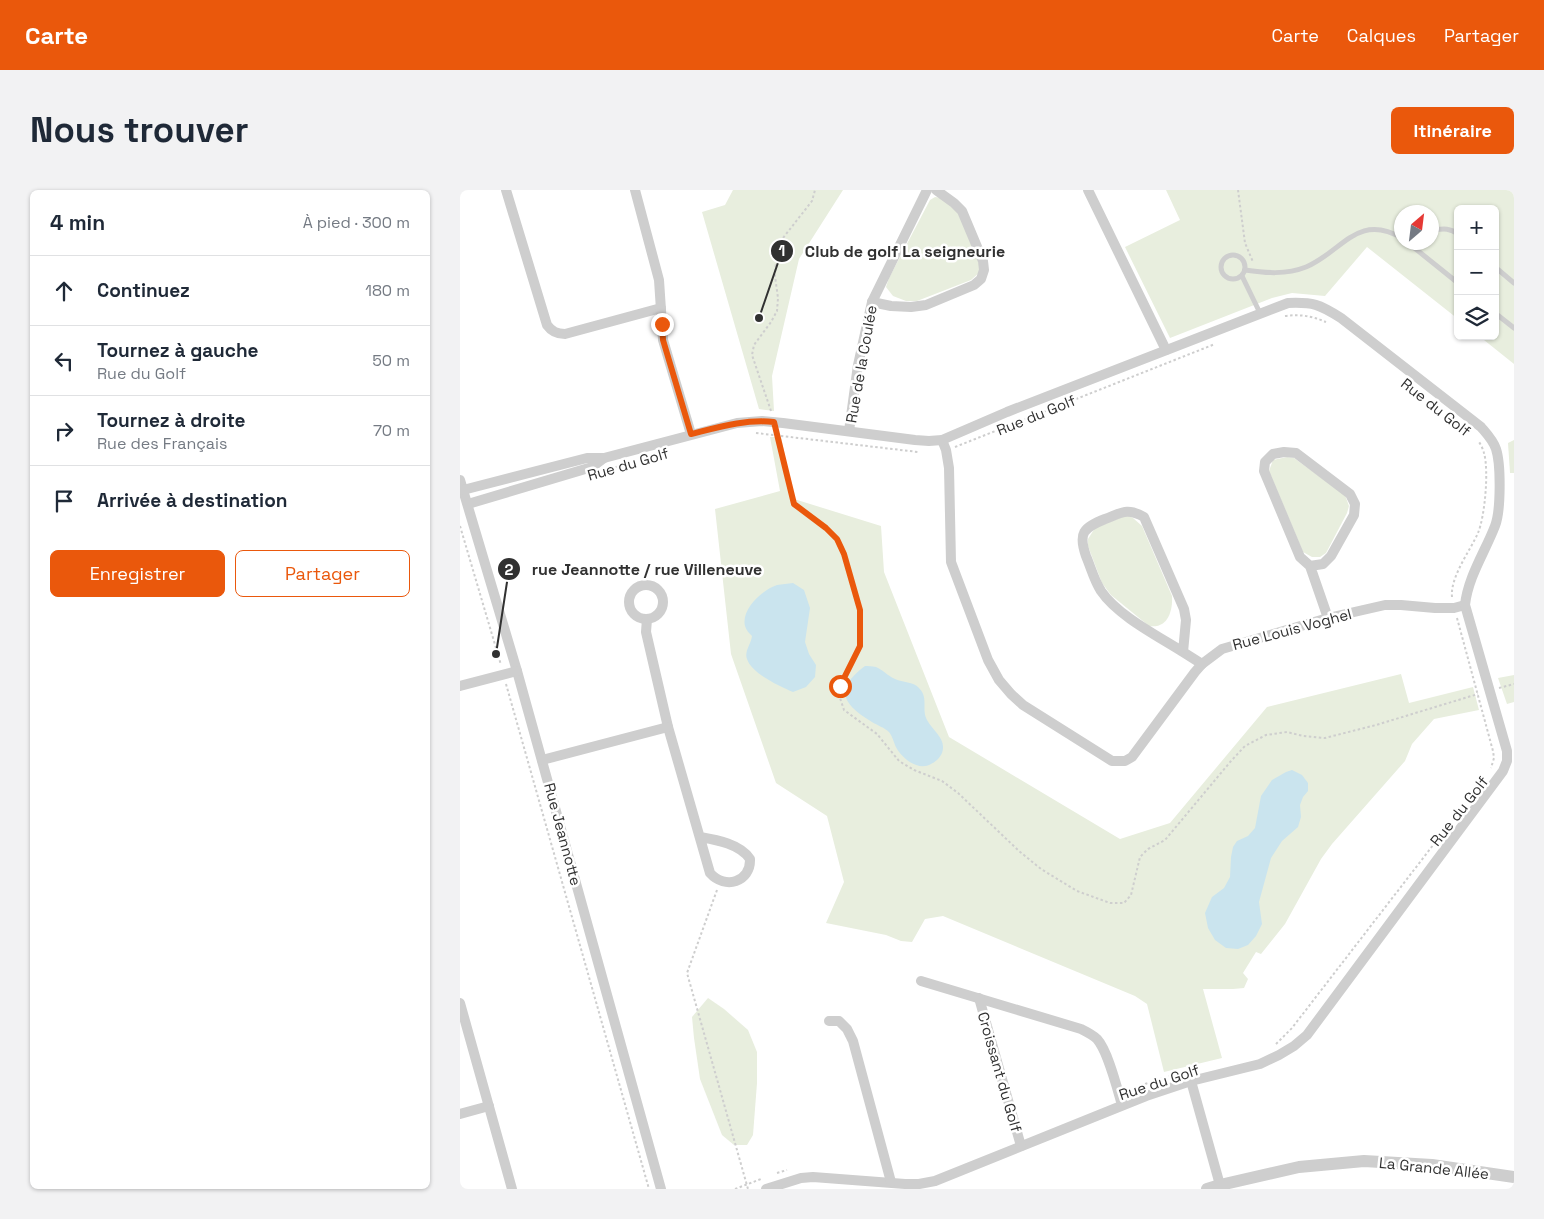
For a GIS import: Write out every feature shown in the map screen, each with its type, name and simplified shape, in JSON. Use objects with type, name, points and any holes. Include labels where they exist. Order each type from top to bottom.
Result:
[{"type":"street","points":[[506,190],[547,325],[551,330],[558,334],[565,334],[661,308]]},
{"type":"street","points":[[636,190],[659,280],[663,340],[691,434]]},
{"type":"street","name":"Rue de la Coulée","points":[[849,431],[858,365],[872,302],[927,190]]},
{"type":"street","points":[[872,302],[891,306],[911,307],[926,305],[974,285],[981,280],[984,270],[983,261],[962,211],[936,190]]},
{"type":"street","points":[[1088,190],[1166,350]]},
{"type":"street","name":"Rue du Golf","points":[[462,485],[587,458],[604,458],[737,423],[762,421],[915,440],[942,440],[1016,409],[1288,303],[1307,302],[1325,308],[1341,318],[1481,427],[1491,437],[1499,458],[1499,511],[1496,525],[1469,584],[1465,605],[1507,751],[1507,761],[1503,771],[1307,1035],[1286,1051],[1260,1064],[1192,1081],[1122,1105],[920,1187],[891,1182],[813,1177],[801,1178],[766,1189]]},
{"type":"street","name":"Rue Louis Voghel","points":[[942,440],[946,450],[950,476],[950,562],[988,660],[999,680],[1023,705],[1112,761],[1125,761],[1132,757],[1195,672],[1202,664],[1222,649],[1328,618],[1385,605],[1454,608],[1465,605]]},
{"type":"street","points":[[1310,566],[1323,564],[1331,556],[1354,515],[1355,504],[1350,494],[1296,453],[1284,452],[1273,454],[1265,462],[1264,471],[1300,557],[1310,566],[1328,618]]},
{"type":"street","name":"Rue du Golf","points":[[468,504],[592,466],[604,458]]},
{"type":"street","name":"Rue Jeannotte","points":[[462,485],[517,671],[661,1189]]},
{"type":"street","points":[[1183,652],[1186,620],[1184,609],[1144,517],[1131,511],[1124,511],[1089,525],[1082,539],[1095,581],[1102,592],[1124,614],[1183,652],[1202,664]]},
{"type":"street","points":[[646,619],[646,632],[668,727],[710,873],[720,881],[733,882],[747,872],[750,859],[742,850],[700,837]]},
{"type":"street","points":[[460,686],[517,671]]},
{"type":"street","points":[[542,760],[668,727]]},
{"type":"street","name":"Croissant du Golf","points":[[921,981],[1081,1029],[1096,1038],[1103,1047],[1122,1105]]},
{"type":"street","name":"Croissant du Golf","points":[[979,998],[1021,1146]]},
{"type":"street","points":[[460,1003],[512,1189]]},
{"type":"street","points":[[829,1021],[839,1021],[848,1029],[853,1040],[891,1182]]},
{"type":"street","points":[[1192,1081],[1220,1184]]},
{"type":"street","points":[[460,1114],[489,1106]]},
{"type":"street","name":"La Grande Allée","points":[[1207,1189],[1220,1184],[1299,1167],[1364,1161],[1432,1165],[1514,1177]]},
{"type":"lane","points":[[1439,229],[1448,228],[1454,231]]},
{"type":"lane","points":[[1260,314],[1243,273],[1244,264],[1241,259],[1236,256],[1230,256],[1224,259],[1221,265],[1222,271],[1225,276],[1231,279],[1237,279],[1243,273],[1292,272],[1318,261],[1362,231],[1372,229],[1394,233]]},
{"type":"lane","points":[[1417,250],[1454,280]]},
{"type":"lane","points":[[1499,271],[1514,284]]},
{"type":"lane","points":[[1499,316],[1514,328]]},
{"type":"path","points":[[815,190],[812,201],[783,238],[776,260],[777,311],[754,345],[752,355],[764,387],[778,435],[794,504],[826,528],[837,539],[844,554],[860,610],[860,646],[840,686],[840,698],[844,710],[877,734],[899,761],[914,770],[942,780],[1041,869],[1077,891],[1110,903],[1124,903],[1131,895],[1140,857],[1148,849],[1165,840],[1231,761],[1246,746],[1266,735],[1287,732],[1325,738],[1376,725],[1514,684]]},
{"type":"path","points":[[1238,190],[1245,243],[1257,272]]},
{"type":"path","points":[[1283,316],[1304,315],[1328,323]]},
{"type":"path","name":"Rue du Golf","points":[[946,450],[1222,341]]},
{"type":"path","points":[[752,432],[923,452]]},
{"type":"path","name":"Rue du Golf","points":[[1475,438],[1484,452],[1486,462],[1485,511],[1478,533],[1456,577],[1452,592],[1454,608],[1493,751],[1494,758],[1491,769]]},
{"type":"path","name":"Rue du Golf","points":[[604,471],[639,461]]},
{"type":"path","name":"Rue Jeannotte","points":[[460,526],[504,674],[649,1189]]},
{"type":"path","name":"Rue du Golf","points":[[1272,1047],[1292,1028],[1456,816]]},
{"type":"path","points":[[720,881],[687,973],[748,1189]]},
{"type":"path","name":"Rue du Golf","points":[[1145,1084],[1174,1075]]},
{"type":"path","points":[[776,1174],[791,1170]]},
{"type":"path","points":[[735,1189],[761,1179]]},
{"type":"green space","points":[[733,190],[843,190],[799,259],[772,376],[774,411],[759,409],[702,212],[725,205]]},
{"type":"green space","points":[[1166,190],[1514,190],[1514,364],[1484,340],[1499,340],[1499,205],[1454,205],[1454,316],[1367,247],[1325,296],[1292,293],[1272,298],[1170,338],[1125,247],[1180,220]]},
{"type":"green space","points":[[935,197],[943,198],[956,209],[978,256],[980,272],[971,280],[917,301],[906,301],[893,296],[886,287],[930,200]]},
{"type":"green space","points":[[770,437],[781,437],[794,499],[881,526],[884,572],[949,737],[1120,839],[1170,823],[1267,707],[1401,674],[1409,703],[1473,687],[1479,710],[1434,719],[1412,744],[1405,761],[1321,859],[1285,924],[1261,954],[1256,952],[1243,973],[1248,979],[1244,988],[1203,989],[1222,1058],[1164,1072],[1147,1004],[1135,996],[943,916],[925,919],[912,942],[826,923],[844,882],[827,816],[776,783],[731,654],[715,509],[780,491]]},
{"type":"green space","points":[[1514,440],[1514,473],[1510,473],[1508,443]]},
{"type":"green space","points":[[1287,457],[1294,458],[1345,495],[1349,506],[1326,553],[1320,557],[1312,557],[1303,552],[1269,471],[1273,460]]},
{"type":"green space","points":[[1127,515],[1142,526],[1172,596],[1168,618],[1160,625],[1149,626],[1111,595],[1102,583],[1088,546],[1088,539],[1095,528]]},
{"type":"green space","points":[[1514,675],[1514,702],[1507,704],[1498,678]]},
{"type":"green space","points":[[708,998],[748,1030],[757,1052],[753,1135],[747,1145],[734,1145],[722,1135],[700,1079],[692,1017]]},
{"type":"water","points":[[793,583],[804,590],[810,608],[805,642],[809,654],[816,665],[815,677],[806,687],[793,692],[767,679],[754,670],[750,664],[746,654],[752,636],[745,627],[745,620],[749,607],[765,591],[777,585]]},
{"type":"water","points":[[865,666],[876,667],[895,679],[914,684],[922,692],[925,716],[943,743],[942,753],[934,762],[926,766],[912,763],[897,749],[889,732],[862,715],[849,703],[846,690],[849,682]]},
{"type":"water","points":[[1292,770],[1302,775],[1308,783],[1308,791],[1300,805],[1301,817],[1298,827],[1282,841],[1271,858],[1259,902],[1262,924],[1256,936],[1248,945],[1238,949],[1226,948],[1215,940],[1208,928],[1205,913],[1212,897],[1224,888],[1230,877],[1233,847],[1237,841],[1248,836],[1255,828],[1261,796],[1272,780]]},
{"type":"place","name":"Club de golf La seigneurie","points":[[759,318]]},
{"type":"place","name":"rue Jeannotte / rue Villeneuve","points":[[496,654]]},
{"type":"route","points":[[662,324],[663,340],[691,434],[737,423],[774,422],[794,504],[826,528],[837,539],[844,554],[860,610],[860,646],[840,686]]}]
